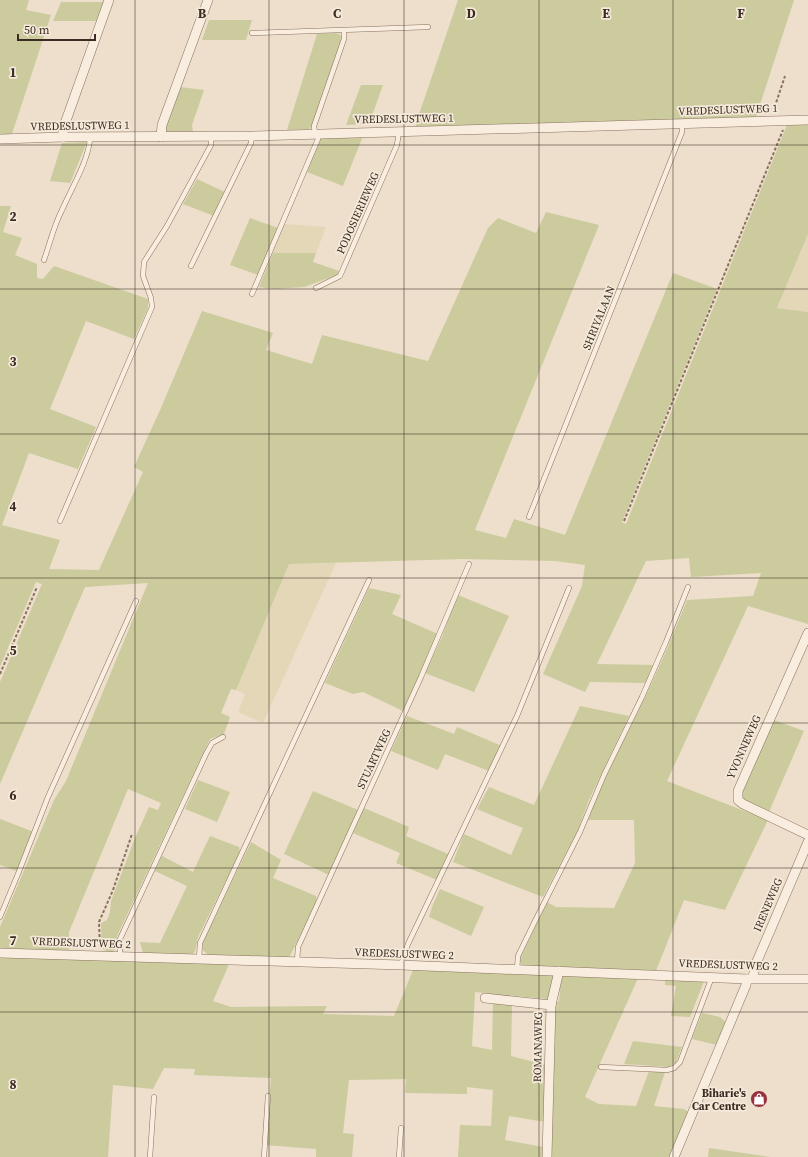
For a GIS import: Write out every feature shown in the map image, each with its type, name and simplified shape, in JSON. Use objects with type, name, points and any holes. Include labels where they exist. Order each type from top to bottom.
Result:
[{"type":"street","points":[[63,137],[63,129],[109,0]]},
{"type":"street","points":[[162,137],[162,125],[208,0]]},
{"type":"street","name":"VREDESLUSTWEG 1","points":[[0,140],[63,137],[252,136],[808,120]]},
{"type":"street","name":"YVONNEWEG","points":[[808,633],[738,791],[738,800],[743,804],[808,835]]},
{"type":"street","name":"IRENEWEG","points":[[674,1157],[808,842]]},
{"type":"street","name":"VREDESLUSTWEG 2","points":[[0,953],[401,965],[750,979],[808,979]]},
{"type":"street","points":[[551,1005],[559,972]]},
{"type":"street","name":"ROMANAWEG","points":[[485,998],[551,1005],[547,1157]]},
{"type":"lane","points":[[252,33],[428,27]]},
{"type":"lane","points":[[252,294],[318,139],[314,126],[344,39],[344,30]]},
{"type":"lane","name":"SHRIYALAAN","points":[[529,518],[682,132],[682,124]]},
{"type":"lane","name":"PODOSIERIEWEG","points":[[316,288],[340,276],[397,145],[399,131]]},
{"type":"lane","points":[[60,521],[152,307],[151,298],[143,276],[144,262],[167,226],[211,145],[212,136]]},
{"type":"lane","points":[[192,266],[251,143],[252,136]]},
{"type":"lane","points":[[44,260],[61,211],[74,185],[90,146],[90,138]]},
{"type":"lane","name":"STUARTWEG","points":[[297,962],[298,947],[418,684],[469,564]]},
{"type":"lane","points":[[199,959],[200,943],[369,580]]},
{"type":"lane","points":[[517,970],[518,956],[580,832],[604,774],[660,656],[688,587]]},
{"type":"lane","points":[[401,965],[411,937],[517,716],[568,588]]},
{"type":"lane","points":[[0,917],[48,797],[136,601]]},
{"type":"lane","points":[[120,956],[120,939],[206,754],[212,743],[223,737]]},
{"type":"lane","points":[[601,1067],[667,1070],[674,1068],[680,1062],[710,982],[710,977]]},
{"type":"lane","points":[[264,1157],[268,1096]]},
{"type":"lane","points":[[150,1157],[154,1097]]},
{"type":"lane","points":[[399,1157],[401,1128]]},
{"type":"path","points":[[624,521],[783,129],[775,106],[785,76]]},
{"type":"path","points":[[0,674],[37,587]]},
{"type":"path","points":[[101,956],[99,922],[113,890],[132,834]]},
{"type":"shaded area","points":[[285,224],[326,227],[316,253],[273,253]]},
{"type":"shaded area","points":[[808,234],[808,312],[777,308]]},
{"type":"shaded area","points":[[336,563],[263,723],[238,712],[245,694],[236,690],[289,564]]},
{"type":"green space","points":[[0,0],[29,0],[26,10],[51,15],[12,134],[0,134]]},
{"type":"green space","points":[[458,0],[794,0],[756,117],[416,127],[416,123]]},
{"type":"green space","points":[[61,2],[105,2],[99,21],[53,21]]},
{"type":"green space","points":[[209,20],[252,20],[246,40],[202,40]]},
{"type":"green space","points":[[335,33],[341,36],[341,40],[312,125],[310,129],[287,130],[317,34]]},
{"type":"green space","points":[[361,85],[383,85],[369,124],[346,125]]},
{"type":"green space","points":[[180,87],[204,90],[192,125],[193,133],[167,133],[165,126]]},
{"type":"green space","points":[[808,124],[808,234],[777,308],[808,312],[808,624],[748,606],[667,781],[768,820],[725,910],[684,900],[656,971],[523,966],[520,962],[547,902],[556,907],[614,908],[635,863],[634,820],[588,820],[601,788],[657,672],[687,600],[753,596],[761,573],[691,577],[689,558],[646,561],[597,664],[654,665],[646,683],[590,682],[585,692],[543,674],[582,586],[585,565],[555,561],[463,559],[289,564],[236,690],[231,689],[221,713],[230,717],[224,734],[210,739],[117,936],[116,949],[112,952],[108,952],[102,948],[101,923],[107,920],[110,912],[111,901],[135,838],[149,807],[158,810],[161,803],[128,789],[69,932],[69,951],[0,949],[0,927],[54,800],[66,781],[148,583],[85,587],[0,784],[0,682],[42,584],[36,582],[0,667],[0,206],[11,206],[3,232],[22,238],[15,255],[37,264],[37,278],[43,279],[54,266],[148,299],[148,308],[134,339],[86,321],[50,409],[96,427],[78,469],[29,453],[2,525],[60,540],[49,569],[99,570],[143,472],[134,467],[202,311],[273,333],[266,350],[312,364],[322,335],[428,361],[488,228],[498,218],[536,233],[546,212],[599,225],[475,530],[506,538],[514,519],[565,535],[673,273],[717,289],[622,522],[626,524],[787,125]]},
{"type":"green space","points":[[363,136],[343,186],[307,172],[320,137]]},
{"type":"green space","points":[[87,142],[70,183],[50,181],[62,143]]},
{"type":"green space","points":[[197,179],[225,192],[214,216],[183,204]]},
{"type":"green space","points":[[250,218],[278,228],[258,275],[230,265]]},
{"type":"green space","points":[[273,253],[316,253],[313,262],[339,271],[337,275],[304,287],[274,289],[259,287]]},
{"type":"green space","points":[[369,588],[401,595],[392,614],[438,634],[403,711],[363,692],[353,694],[325,683]]},
{"type":"green space","points":[[458,595],[509,616],[474,692],[425,673],[442,637]]},
{"type":"green space","points":[[580,706],[629,716],[589,800],[578,830],[543,897],[453,862],[464,834],[511,855],[523,828],[477,809],[489,787],[534,805]]},
{"type":"green space","points":[[407,716],[454,734],[457,727],[502,746],[489,771],[445,754],[438,770],[391,751]]},
{"type":"green space","points":[[774,720],[804,731],[769,812],[741,799],[741,792]]},
{"type":"green space","points":[[198,780],[230,792],[217,822],[185,809]]},
{"type":"green space","points":[[313,791],[358,810],[329,875],[284,854]]},
{"type":"green space","points":[[364,808],[409,827],[406,836],[448,854],[437,880],[396,863],[400,853],[353,833]]},
{"type":"green space","points":[[0,819],[34,832],[17,871],[0,865]]},
{"type":"green space","points":[[210,836],[239,847],[240,852],[198,937],[194,953],[189,956],[143,953],[140,942],[160,943],[187,886],[155,871],[162,856],[193,872]]},
{"type":"green space","points":[[251,842],[281,860],[273,878],[316,896],[317,901],[290,956],[208,955],[203,950],[203,942]]},
{"type":"green space","points":[[440,889],[484,907],[471,936],[429,917]]},
{"type":"green space","points":[[0,957],[230,962],[213,1001],[231,1007],[327,1006],[323,1014],[394,1016],[413,970],[555,975],[548,999],[475,992],[472,1046],[492,1050],[493,1002],[512,1004],[511,1056],[546,1065],[545,1122],[509,1116],[505,1140],[543,1147],[543,1157],[458,1157],[460,1125],[491,1126],[493,1090],[467,1087],[467,1094],[405,1093],[406,1079],[349,1080],[343,1133],[354,1134],[352,1157],[316,1157],[316,1149],[265,1145],[271,1078],[194,1075],[195,1069],[164,1068],[153,1089],[113,1085],[108,1157],[0,1157]]},
{"type":"green space","points":[[564,975],[638,978],[585,1097],[599,1104],[636,1106],[649,1071],[665,1072],[654,1106],[684,1109],[688,1112],[669,1157],[549,1157],[551,1005],[559,1001],[561,980]]},
{"type":"green space","points":[[665,980],[704,981],[690,1017],[671,1016],[676,986],[665,985]]},
{"type":"green space","points":[[702,1013],[720,1017],[726,1022],[717,1045],[692,1039]]},
{"type":"green space","points":[[633,1041],[682,1047],[676,1062],[669,1067],[624,1064]]},
{"type":"green space","points":[[709,1148],[770,1157],[708,1157]]},
{"type":"place","name":"Biharie's Car Centre","points":[[759,1099]]}]
